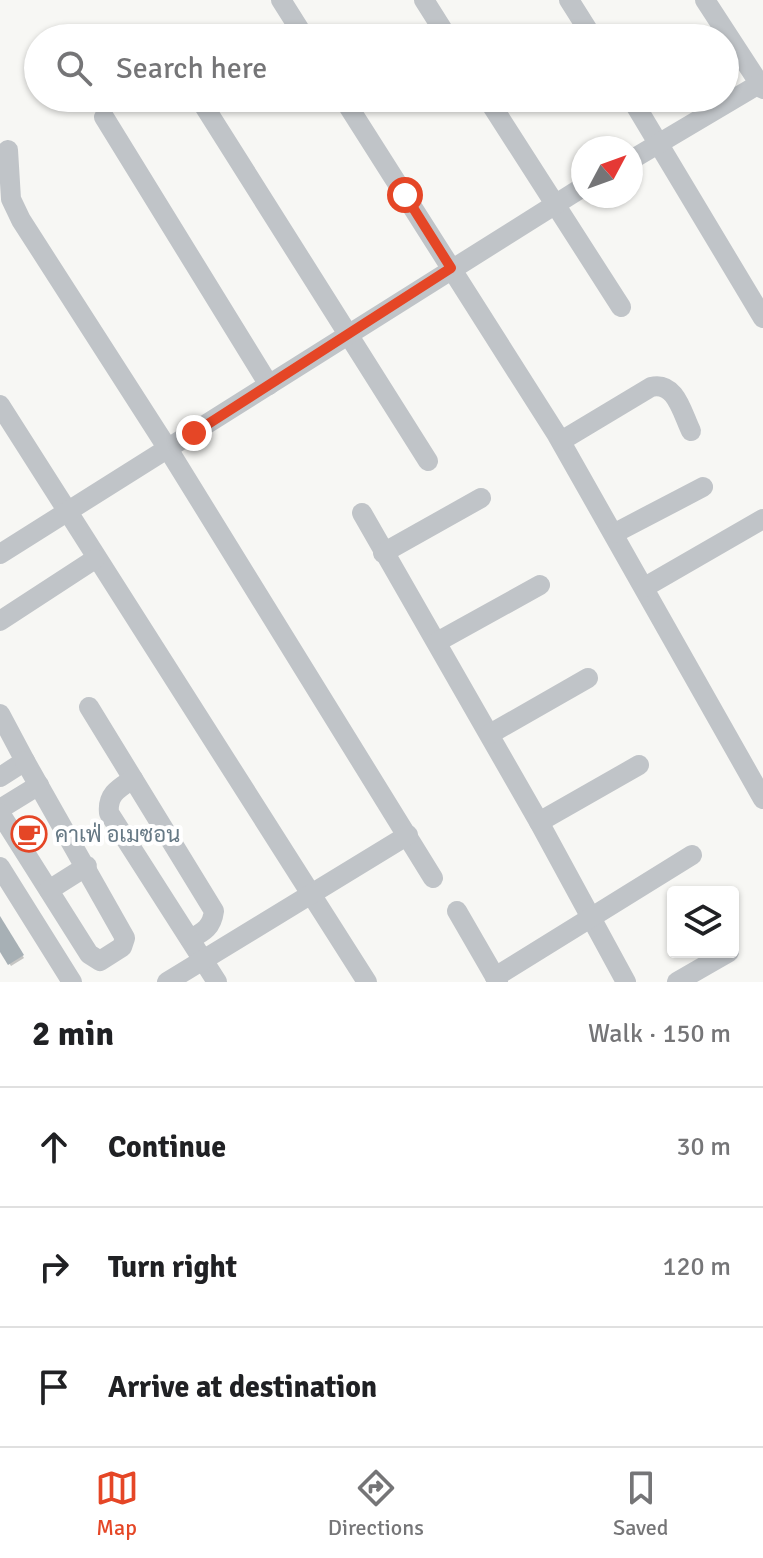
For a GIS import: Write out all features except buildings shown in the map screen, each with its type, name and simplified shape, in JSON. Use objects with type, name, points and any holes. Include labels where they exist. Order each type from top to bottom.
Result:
[{"type":"street","points":[[281,0],[296,24]]},
{"type":"street","points":[[424,0],[439,24]]},
{"type":"street","points":[[569,0],[584,24]]},
{"type":"street","points":[[705,0],[720,24]]},
{"type":"street","points":[[739,53],[761,87],[739,99]]},
{"type":"street","points":[[208,112],[428,461]]},
{"type":"street","points":[[352,112],[561,441],[763,799]]},
{"type":"street","points":[[496,112],[621,307]]},
{"type":"street","points":[[640,112],[763,318]]},
{"type":"street","points":[[643,153],[717,112]]},
{"type":"street","points":[[104,117],[269,385]]},
{"type":"street","points":[[8,150],[11,199],[21,220],[168,449],[433,878]]},
{"type":"street","points":[[0,554],[571,194]]},
{"type":"street","points":[[561,441],[651,387],[662,384],[670,389],[691,431]]},
{"type":"street","points":[[0,405],[95,559],[367,982]]},
{"type":"street","points":[[615,533],[703,487]]},
{"type":"street","points":[[383,553],[481,498]]},
{"type":"street","points":[[362,513],[490,734],[626,982]]},
{"type":"street","points":[[645,587],[763,519]]},
{"type":"street","points":[[0,621],[95,559]]},
{"type":"street","points":[[437,642],[540,585]]},
{"type":"street","points":[[490,734],[588,678]]},
{"type":"street","points":[[89,707],[214,911],[213,921],[206,930],[190,939]]},
{"type":"street","points":[[0,714],[125,938],[122,947],[100,961],[89,954],[0,811],[39,785]]},
{"type":"street","points":[[0,777],[25,761]]},
{"type":"street","points":[[539,822],[639,765]]},
{"type":"street","points":[[133,779],[113,793],[108,802],[109,813],[217,982]]},
{"type":"street","points":[[167,982],[408,835]]},
{"type":"street","points":[[457,911],[496,980],[692,855]]},
{"type":"street","points":[[49,890],[87,866]]},
{"type":"street","points":[[0,867],[72,982]]},
{"type":"street","points":[[677,982],[718,958]]},
{"type":"place","name":"คาเฟ่ อเมซอน","points":[[29,834]]},
{"type":"route","points":[[194,433],[451,268],[405,195]]}]
